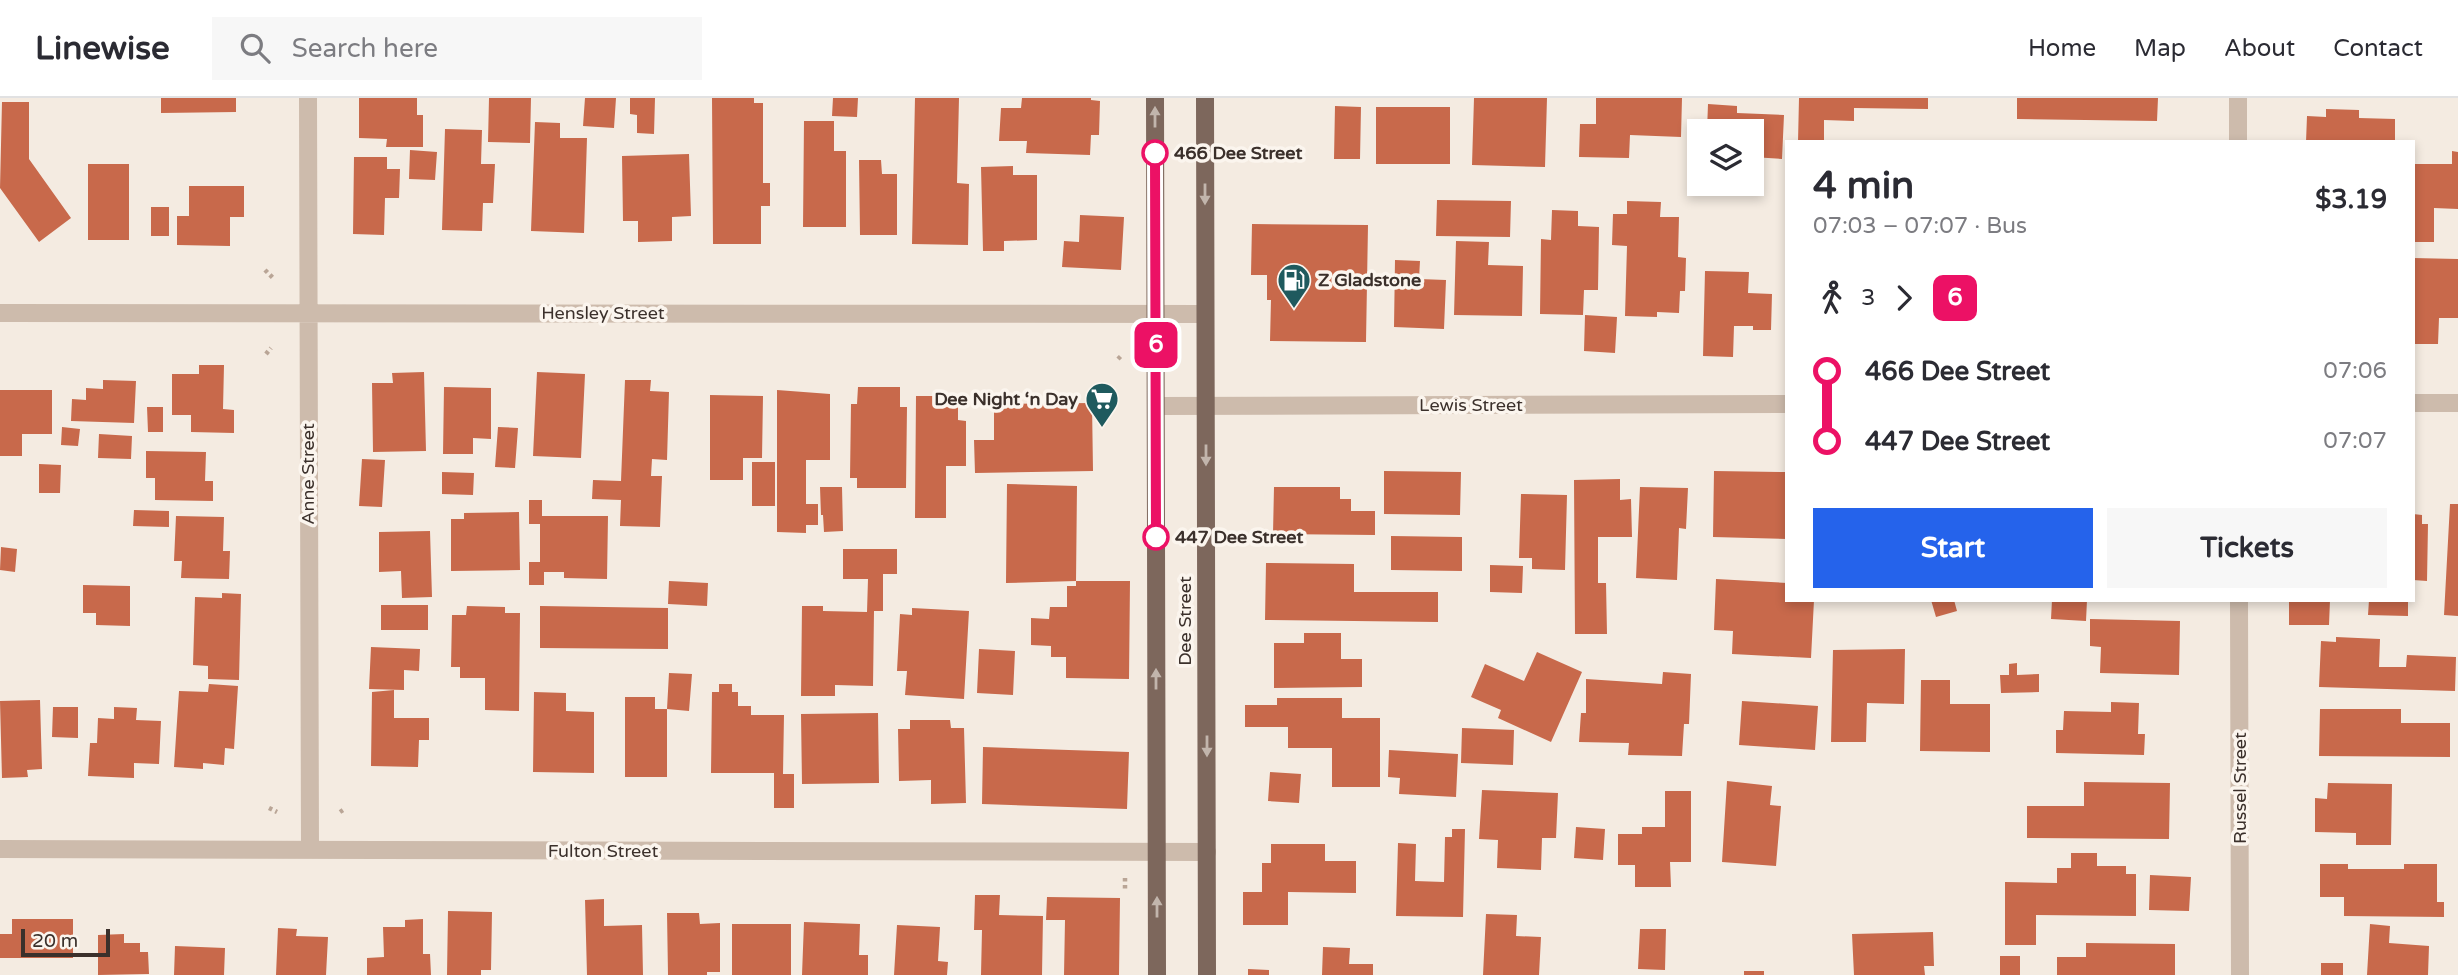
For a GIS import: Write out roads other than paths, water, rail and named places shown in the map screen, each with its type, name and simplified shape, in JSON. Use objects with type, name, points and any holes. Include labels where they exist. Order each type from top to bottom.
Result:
[{"type":"main road","name":"Dee Street","points":[[1155,98],[1157,975]]},
{"type":"main road","name":"Dee Street","points":[[1205,98],[1207,975]]},
{"type":"street","name":"Anne Street","points":[[309,98],[307,313],[310,850]]},
{"type":"street","points":[[2238,98],[2238,140]]},
{"type":"street","name":"Hensley Street","points":[[0,313],[1205,314]]},
{"type":"street","points":[[2415,403],[2458,402]]},
{"type":"street","name":"Lewis Street","points":[[1156,405],[1785,404]]},
{"type":"street","name":"Russel Street","points":[[2239,602],[2240,975]]},
{"type":"street","name":"Fulton Street","points":[[0,849],[1207,852]]},
{"type":"place","name":"466 Dee Street","points":[[1155,153]]},
{"type":"place","name":"Z Gladstone","points":[[1294,310]]},
{"type":"place","name":"Dee Night ‘n Day","points":[[1102,429]]},
{"type":"place","name":"447 Dee Street","points":[[1156,537]]}]
